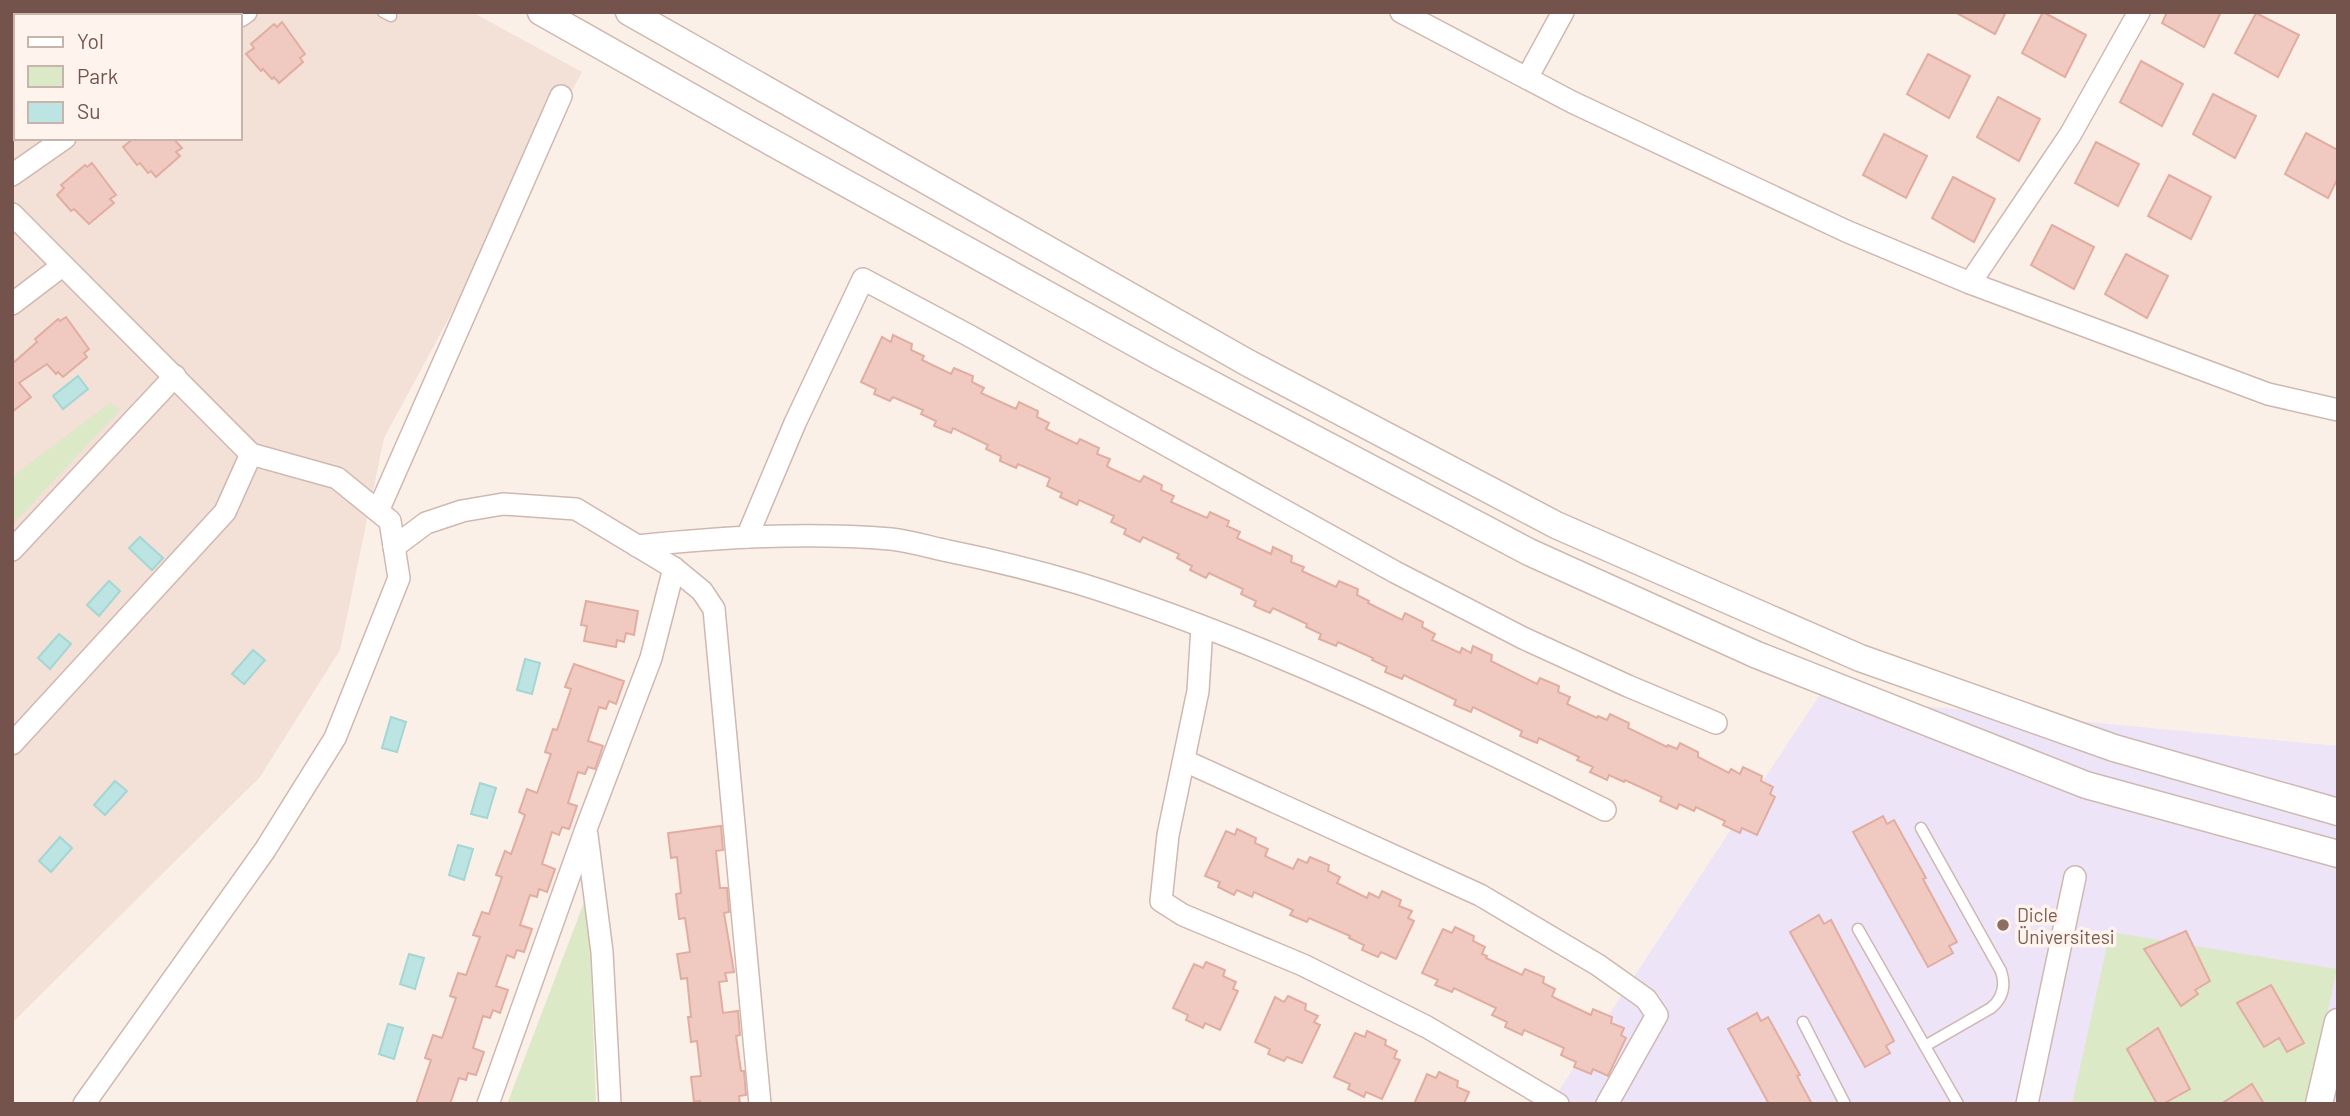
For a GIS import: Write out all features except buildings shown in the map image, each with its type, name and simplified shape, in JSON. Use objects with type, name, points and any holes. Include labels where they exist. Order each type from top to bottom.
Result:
[{"type":"street","points":[[541,12],[1162,358],[1529,552],[1757,655],[2086,785],[2338,855]]},
{"type":"street","points":[[629,12],[1248,363],[1556,525],[1860,658],[2114,748],[2338,812]]},
{"type":"street","points":[[1401,12],[1573,102],[1846,231],[1970,283],[2267,394],[2338,410]]},
{"type":"street","points":[[1527,78],[1563,12]]},
{"type":"street","points":[[1970,283],[2070,135],[2139,12]]},
{"type":"street","points":[[378,511],[561,96]]},
{"type":"street","points":[[12,175],[62,140]]},
{"type":"street","points":[[12,214],[251,454],[337,478],[390,521],[399,578],[335,738],[265,850],[84,1104]]},
{"type":"street","points":[[12,304],[62,266]]},
{"type":"street","points":[[747,537],[795,423],[863,279],[1395,572],[1523,638],[1716,723]]},
{"type":"street","points":[[12,550],[175,376]]},
{"type":"street","points":[[12,744],[225,512],[251,454]]},
{"type":"street","points":[[394,547],[426,523],[462,511],[503,504],[576,509],[674,568],[702,591],[714,609],[760,1104]]},
{"type":"street","points":[[637,546],[790,535],[893,540],[1028,568],[1126,598],[1258,648],[1426,721],[1605,810]]},
{"type":"street","points":[[488,1104],[586,829],[652,658],[674,568]]},
{"type":"street","points":[[1202,627],[1198,691],[1168,835],[1161,901],[1183,915],[1303,965],[1427,1027],[1558,1104]]},
{"type":"street","points":[[1185,761],[1480,895],[1598,965],[1646,999],[1657,1016],[1607,1104]]},
{"type":"street","points":[[586,829],[603,952],[610,1104]]},
{"type":"street","points":[[2027,1104],[2075,877]]},
{"type":"street","points":[[2319,1104],[2338,1021]]},
{"type":"lane","points":[[1921,828],[2001,971],[2004,987],[1998,1003],[1925,1046]]},
{"type":"lane","points":[[1858,929],[1958,1104]]},
{"type":"lane","points":[[1802,1022],[1845,1104]]},
{"type":"shaded area","points":[[12,12],[472,12],[582,72],[384,438],[340,650],[260,777],[12,1023]]},
{"type":"shaded area","name":"Dicle Üniversitesi","points":[[1819,696],[2338,746],[2338,1104],[1550,1104]]},
{"type":"green space","points":[[110,403],[120,410],[12,525],[12,477]]},
{"type":"green space","points":[[588,892],[596,1104],[507,1104]]},
{"type":"green space","points":[[2110,932],[2337,969],[2307,1104],[2072,1104]]},
{"type":"water","points":[[78,376],[88,389],[63,409],[53,396]]},
{"type":"water","points":[[140,537],[163,558],[152,570],[129,548]]},
{"type":"water","points":[[109,581],[120,591],[99,616],[87,605]]},
{"type":"water","points":[[59,634],[71,644],[50,669],[38,658]]},
{"type":"water","points":[[253,650],[265,660],[244,684],[232,674]]},
{"type":"water","points":[[525,659],[540,663],[532,694],[517,690]]},
{"type":"water","points":[[391,717],[406,722],[397,752],[382,748]]},
{"type":"water","points":[[115,781],[127,791],[105,815],[94,805]]},
{"type":"water","points":[[480,783],[496,788],[487,818],[471,814]]},
{"type":"water","points":[[60,837],[72,848],[51,872],[39,861]]},
{"type":"water","points":[[458,845],[473,849],[464,880],[449,875]]},
{"type":"water","points":[[409,954],[424,958],[415,989],[400,984]]},
{"type":"water","points":[[388,1024],[403,1028],[394,1059],[379,1054]]},
{"type":"place","name":"Dicle Üniversitesi","points":[[2003,925]]}]
